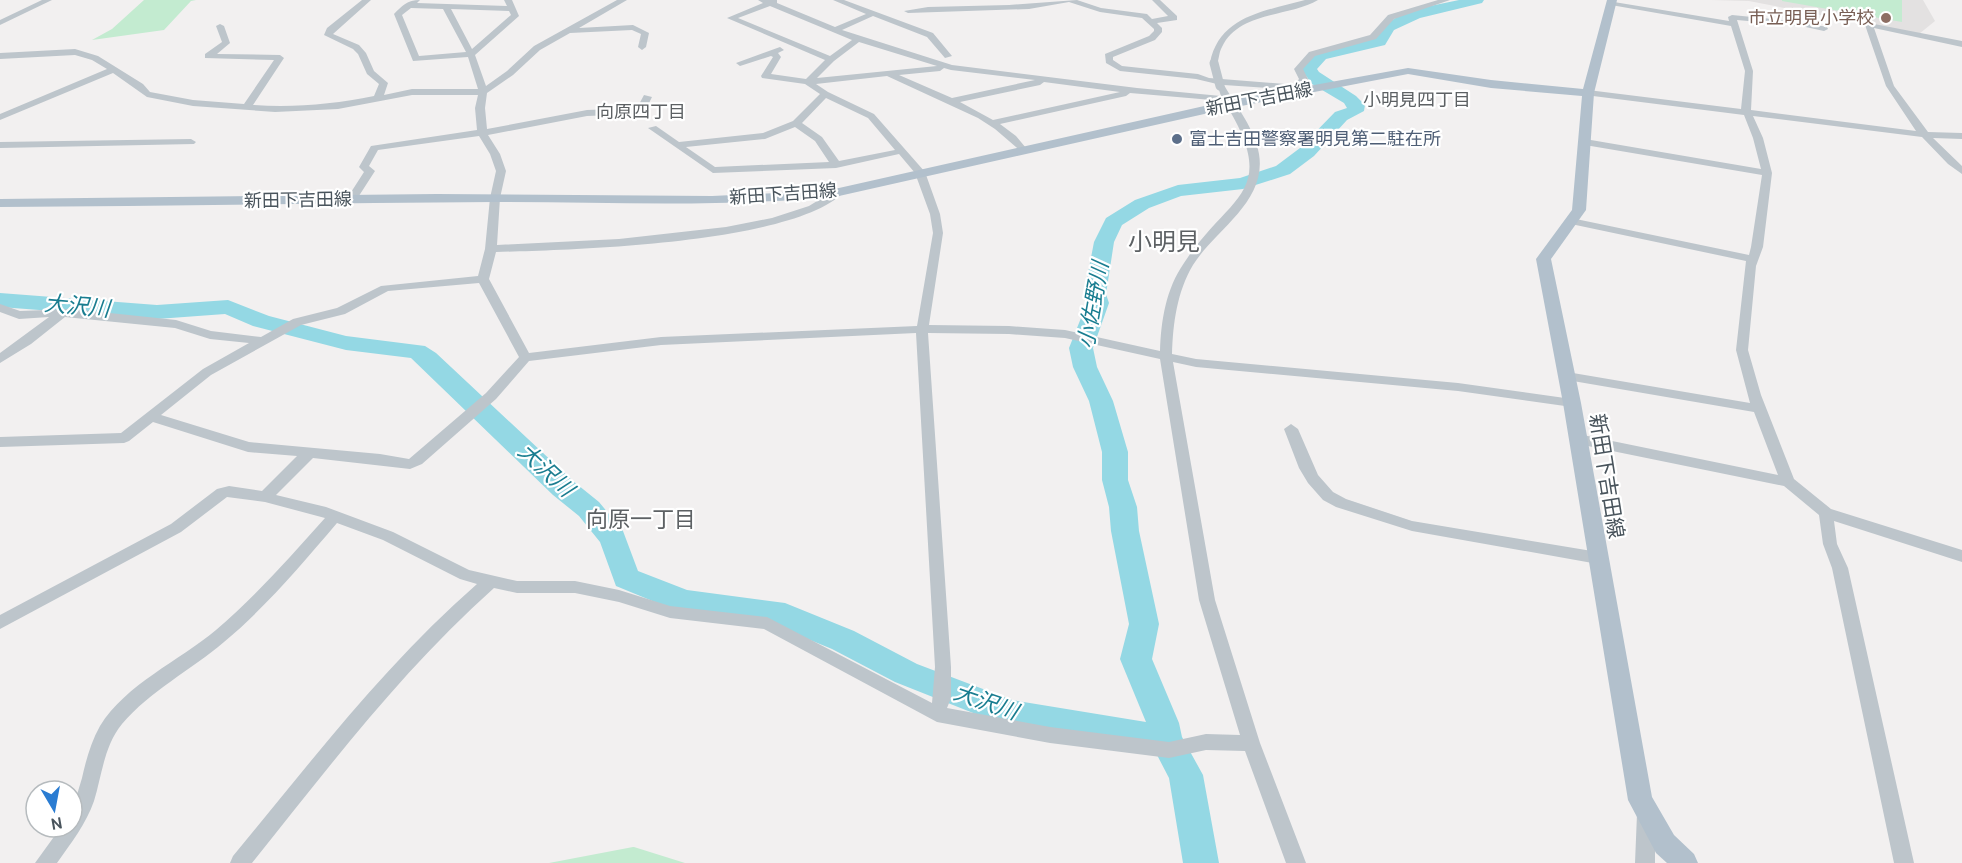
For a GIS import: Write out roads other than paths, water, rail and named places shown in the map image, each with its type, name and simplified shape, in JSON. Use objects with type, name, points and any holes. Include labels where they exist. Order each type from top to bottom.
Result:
[{"type":"main road","name":"新田下吉田線","points":[[1611,2],[1588,93],[1579,210],[1543,259],[1572,403],[1640,800],[1665,844],[1685,863]]},
{"type":"main road","name":"新田下吉田線","points":[[0,203],[745,198],[839,192],[1230,101],[1408,71],[1467,81],[1588,93]]},
{"type":"street","points":[[0,23],[48,0]]},
{"type":"street","points":[[367,0],[328,34],[356,47],[362,53],[368,69],[384,83],[377,100]]},
{"type":"street","points":[[0,56],[75,52],[95,58],[140,86],[147,94],[193,103],[248,105],[275,109],[377,100],[429,91],[483,92],[510,73],[537,48],[624,0]]},
{"type":"street","points":[[781,0],[765,2],[731,18],[831,59]]},
{"type":"street","points":[[837,0],[930,35],[948,56],[921,60]]},
{"type":"street","points":[[910,27],[913,22],[906,8],[1024,7],[1069,0],[1100,10],[1144,16],[1153,21],[1159,30],[1155,36],[1107,57],[1119,68],[1198,77],[1207,81],[1306,88]]},
{"type":"street","points":[[1153,21],[1174,18],[1156,0]]},
{"type":"street","points":[[1296,863],[1251,743],[1207,600],[1166,356],[1167,319],[1176,288],[1190,262],[1245,197],[1253,177],[1255,157],[1249,136],[1220,86],[1214,63],[1218,43],[1227,33],[1250,19],[1299,2],[1314,0]]},
{"type":"street","points":[[1306,88],[1300,83],[1304,79],[1298,69],[1312,54],[1373,37],[1391,17],[1446,0]]},
{"type":"street","points":[[765,2],[858,39],[921,60],[951,67],[1230,101]]},
{"type":"street","points":[[1611,2],[1734,24]]},
{"type":"street","points":[[411,3],[446,6],[510,4],[515,16],[471,54],[416,59],[398,14],[411,3]]},
{"type":"street","points":[[446,6],[471,54],[483,92],[480,108],[482,132],[495,154],[501,171],[495,198],[491,249],[483,279],[525,357]]},
{"type":"street","points":[[834,30],[874,14]]},
{"type":"street","points":[[1788,482],[1754,396],[1742,350],[1752,259],[1762,214],[1767,173],[1758,138],[1746,111],[1749,71],[1732,17],[1763,21],[1786,20],[1824,29]]},
{"type":"street","points":[[1962,44],[1869,25],[1870,37],[1882,61],[1884,72],[1904,107],[1938,152],[1962,171]]},
{"type":"street","points":[[220,26],[226,43],[208,56],[280,58],[248,105]]},
{"type":"street","points":[[566,31],[633,27],[645,33],[642,46]]},
{"type":"street","points":[[1923,37],[1934,30]]},
{"type":"street","points":[[808,82],[831,59],[858,39]]},
{"type":"street","points":[[740,63],[794,45]]},
{"type":"street","points":[[772,52],[777,57],[765,76],[808,82],[951,67]]},
{"type":"street","points":[[0,117],[111,70]]},
{"type":"street","points":[[888,74],[995,122],[1018,141],[1023,150]]},
{"type":"street","points":[[948,102],[1051,80]]},
{"type":"street","points":[[808,82],[825,94],[871,116],[920,172],[935,214],[938,233],[922,329],[943,667],[940,706]]},
{"type":"street","points":[[995,122],[1137,91]]},
{"type":"street","points":[[1588,93],[1927,135],[1962,136]]},
{"type":"street","points":[[677,145],[765,136],[796,123],[825,94]]},
{"type":"street","points":[[351,200],[370,171],[364,168],[374,148],[587,113],[640,111],[647,97]]},
{"type":"street","points":[[796,123],[819,139],[836,165]]},
{"type":"street","points":[[654,128],[713,170],[836,165],[902,151]]},
{"type":"street","points":[[0,145],[191,142]]},
{"type":"street","points":[[1585,142],[1767,173]]},
{"type":"street","points":[[491,249],[672,238],[780,219],[801,212],[839,192]]},
{"type":"street","points":[[1571,221],[1752,259]]},
{"type":"street","points":[[0,442],[124,438],[207,372],[297,322],[341,311],[385,288],[483,279]]},
{"type":"street","points":[[0,308],[19,315]]},
{"type":"street","points":[[0,318],[60,314],[176,324],[210,335],[268,338]]},
{"type":"street","points":[[0,359],[27,341],[60,314]]},
{"type":"street","points":[[152,417],[248,447],[380,459],[410,464],[417,461],[472,414],[525,357],[661,341],[922,329],[1065,334],[1196,363],[1458,387],[1572,403]]},
{"type":"street","points":[[1567,376],[1761,409]]},
{"type":"street","points":[[1291,429],[1313,479],[1328,496],[1341,503],[1412,526],[1598,558]]},
{"type":"street","points":[[1578,439],[1788,482],[1827,513],[1962,556]]},
{"type":"street","points":[[265,497],[309,453]]},
{"type":"street","points":[[0,623],[176,528],[222,493],[229,491],[265,497],[335,516],[388,536],[465,575],[517,587],[575,587],[619,596],[670,612],[767,623],[940,706],[1050,735],[1170,750],[1206,742],[1251,743]]},
{"type":"street","points":[[1827,513],[1830,544],[1840,568],[1904,863]]},
{"type":"street","points":[[84,807],[103,740],[112,723],[130,703],[219,636],[262,597],[335,516]]},
{"type":"street","points":[[240,863],[407,661],[454,613],[491,581]]},
{"type":"street","points":[[1645,863],[1647,812]]},
{"type":"street","points":[[45,863],[63,839]]},
{"type":"waterway","name":"小佐野川","points":[[1166,740],[1163,723],[1136,659],[1144,624],[1125,531],[1123,507],[1115,480],[1115,452],[1101,401],[1085,367],[1081,348],[1098,303],[1095,294],[1104,242],[1113,222],[1142,204],[1178,191],[1243,183],[1283,170],[1307,152],[1341,116],[1355,111],[1356,105],[1344,95],[1324,85],[1309,69],[1320,56],[1379,42],[1388,27],[1415,15],[1477,0]]},
{"type":"waterway","name":"大沢川","points":[[0,300],[157,312],[228,307],[261,321],[346,343],[417,351],[428,358],[563,488],[589,509],[613,538],[626,578],[684,602],[774,612],[843,640],[906,673],[1011,714],[1166,740]]},
{"type":"waterway","name":"小佐野川","points":[[1166,740],[1186,775],[1201,863]]},
{"type":"place","name":"市立明見小学校","points":[[1886,18]]},
{"type":"place","name":"富士吉田警察署明見第二駐在所","points":[[1177,139]]},
{"type":"district","name":"小明見四丁目","points":[[1417,100]]},
{"type":"district","name":"向原四丁目","points":[[641,112]]},
{"type":"district","name":"小明見","points":[[1164,241]]},
{"type":"district","name":"向原一丁目","points":[[641,519]]}]
